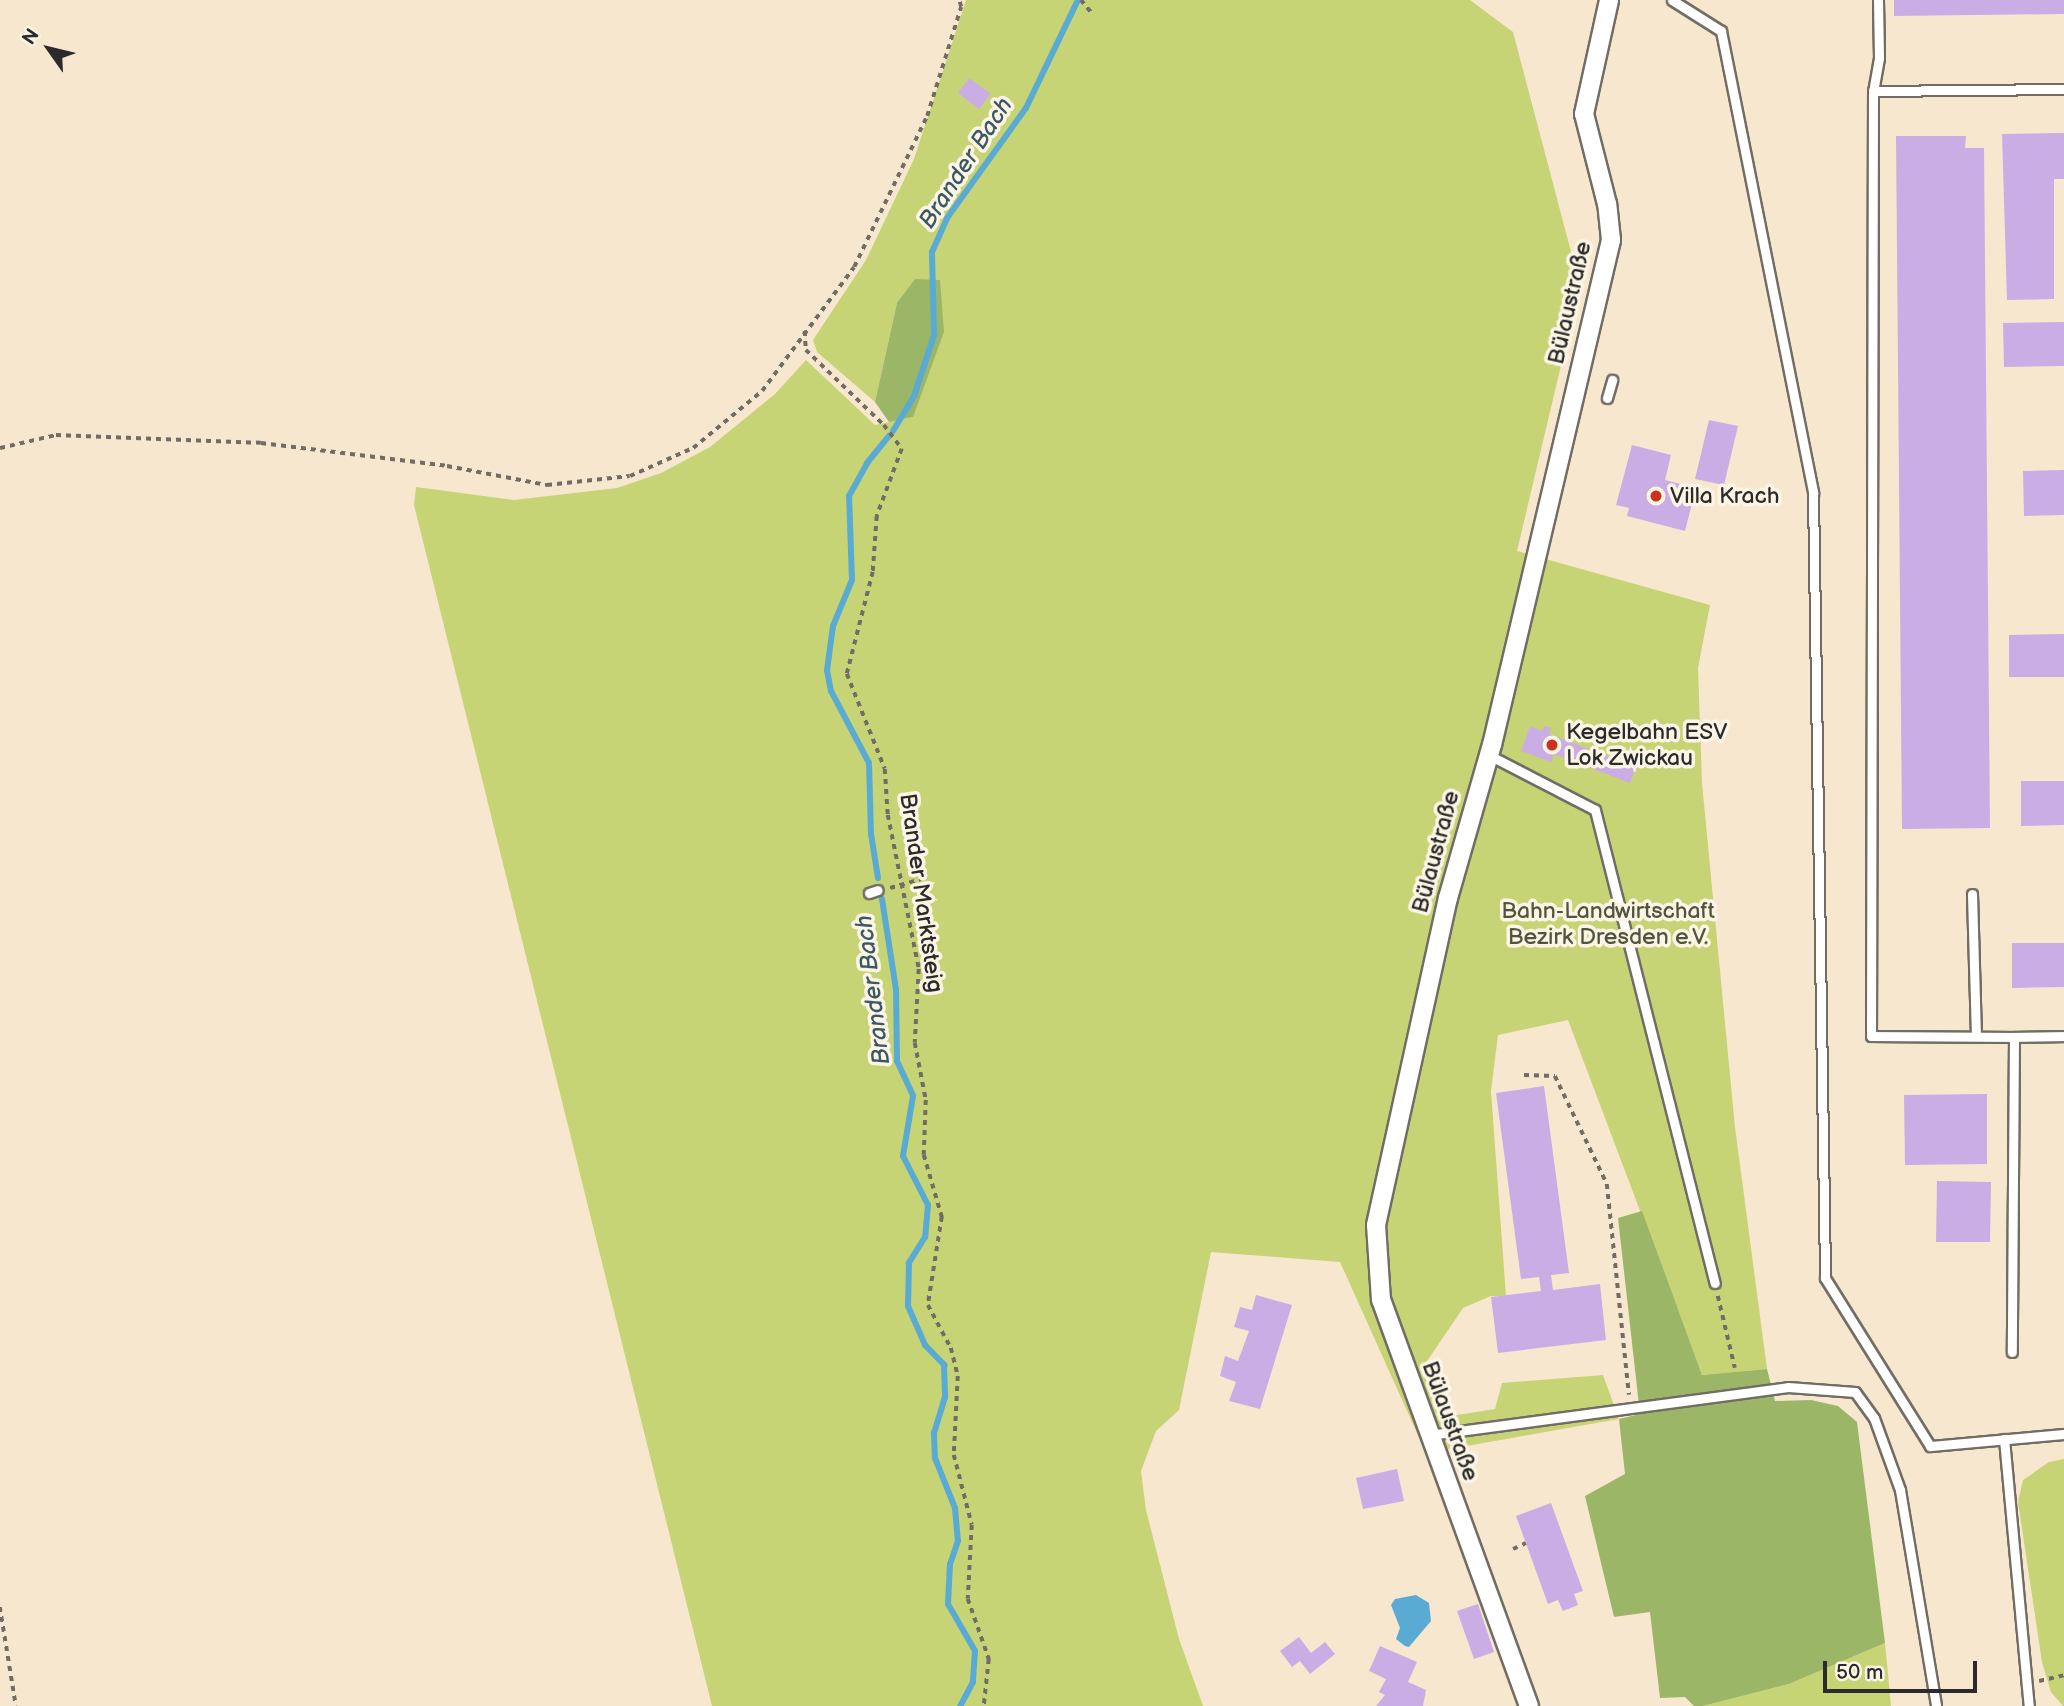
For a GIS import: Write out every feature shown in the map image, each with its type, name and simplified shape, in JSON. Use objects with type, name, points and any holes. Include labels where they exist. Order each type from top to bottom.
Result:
[{"type":"street","name":"Bülaustraße","points":[[1529,1706],[1381,1300],[1376,1225],[1448,898],[1489,755],[1611,240],[1607,204],[1584,114],[1608,0]]},
{"type":"lane","points":[[1672,0],[1721,30],[1813,493],[1825,1278],[1930,1446],[2064,1434]]},
{"type":"lane","points":[[1878,0],[1879,58],[1873,91],[1871,1037],[2064,1036]]},
{"type":"lane","points":[[1873,91],[2064,89]]},
{"type":"lane","points":[[1607,398],[1612,380]]},
{"type":"lane","points":[[1489,755],[1595,810],[1715,1283]]},
{"type":"lane","points":[[1972,894],[1976,1035]]},
{"type":"lane","points":[[2012,1352],[2014,1037]]},
{"type":"lane","points":[[1429,1435],[1787,1387],[1855,1392],[1874,1418],[1900,1490],[1936,1706]]},
{"type":"lane","points":[[2004,1439],[2029,1706]]},
{"type":"path","points":[[0,448],[56,435],[261,443],[447,466],[547,485],[591,483],[630,476],[693,448],[762,391],[854,267],[909,158],[944,65],[959,0]]},
{"type":"path","points":[[1081,0],[1091,12]]},
{"type":"path","name":"Brander Marktsteig","points":[[804,331],[806,350],[898,441],[901,463],[877,516],[873,572],[847,674],[885,769],[888,815],[919,969],[915,1043],[926,1100],[924,1155],[942,1217],[928,1305],[951,1348],[958,1376],[954,1455],[972,1525],[968,1599],[989,1659],[984,1706]]},
{"type":"path","points":[[890,888],[922,879]]},
{"type":"path","points":[[1524,1075],[1555,1076],[1607,1184],[1630,1408]]},
{"type":"path","points":[[1715,1283],[1735,1367]]},
{"type":"path","points":[[1513,1549],[1526,1543]]},
{"type":"path","points":[[0,1607],[16,1706]]},
{"type":"path","points":[[2026,1682],[2064,1675]]},
{"type":"green space","name":"Bahn-Landwirtschaft Bezirk Dresden e.V.","points":[[966,0],[1470,0],[1513,32],[1574,263],[1573,315],[1517,551],[1710,605],[1698,668],[1702,783],[1735,1127],[1767,1369],[1702,1375],[1568,1020],[1498,1035],[1491,1091],[1506,1296],[1491,1296],[1463,1308],[1421,1370],[1445,1417],[1495,1409],[1502,1383],[1603,1375],[1619,1419],[1426,1453],[1340,1262],[1211,1252],[1179,1410],[1156,1431],[1141,1471],[1146,1510],[1179,1639],[1203,1706],[712,1706],[414,505],[416,487],[514,500],[617,488],[661,473],[710,447],[775,394],[806,360],[875,425],[913,417],[897,303],[875,402],[817,352],[813,340],[866,260],[914,159]]},
{"type":"green space","points":[[915,279],[940,280],[944,332],[913,417],[889,422],[875,402],[897,303]]},
{"type":"green space","points":[[1642,1211],[1702,1375],[1767,1369],[1775,1401],[1811,1400],[1838,1406],[1857,1422],[1885,1643],[1789,1684],[1703,1706],[1694,1706],[1685,1697],[1660,1698],[1650,1612],[1614,1617],[1585,1496],[1625,1474],[1619,1419],[1640,1414],[1618,1218]]},
{"type":"green space","points":[[2064,1459],[2063,1706],[2051,1692],[2042,1662],[2018,1502],[2023,1480],[2049,1462]]},
{"type":"green space","points":[[1885,1643],[1891,1706],[1703,1706],[1789,1684]]},
{"type":"water","points":[[1416,1595],[1429,1603],[1431,1621],[1409,1647],[1396,1639],[1400,1628],[1391,1605],[1395,1599]]},
{"type":"building","points":[[1894,0],[2064,0],[2064,14],[1894,16]]},
{"type":"building","points":[[969,78],[991,94],[979,109],[958,93]]},
{"type":"building","points":[[2064,133],[2064,179],[2054,179],[2054,299],[2007,300],[2002,134]]},
{"type":"building","points":[[1896,136],[1966,136],[1965,148],[1984,148],[1990,828],[1902,829]]},
{"type":"building","points":[[2064,322],[2064,366],[2004,367],[2003,323]]},
{"type":"building","points":[[1709,420],[1738,426],[1724,485],[1695,479]]},
{"type":"building","name":"Villa Krach","points":[[1632,445],[1671,455],[1665,480],[1696,488],[1685,531],[1627,516],[1629,508],[1616,505]]},
{"type":"building","points":[[2064,470],[2064,515],[2024,516],[2023,471]]},
{"type":"building","points":[[2064,634],[2064,677],[2009,677],[2009,635]]},
{"type":"building","points":[[1530,726],[1542,731],[1545,726],[1551,728],[1549,734],[1636,767],[1630,783],[1554,754],[1551,762],[1521,751]]},
{"type":"building","points":[[2021,781],[2064,781],[2064,825],[2021,826]]},
{"type":"building","points":[[2012,943],[2064,943],[2064,987],[2012,988]]},
{"type":"building","points":[[1544,1086],[1569,1273],[1551,1275],[1553,1290],[1600,1284],[1606,1340],[1498,1353],[1491,1297],[1541,1291],[1539,1277],[1521,1279],[1496,1093]]},
{"type":"building","points":[[1987,1094],[1987,1164],[1905,1165],[1904,1095]]},
{"type":"building","points":[[1937,1181],[1991,1182],[1990,1242],[1936,1242]]},
{"type":"building","points":[[1256,1295],[1292,1305],[1260,1409],[1229,1401],[1236,1382],[1220,1376],[1225,1356],[1238,1361],[1249,1331],[1234,1327],[1240,1307],[1252,1310]]},
{"type":"building","points":[[1397,1469],[1404,1501],[1363,1509],[1356,1478]]},
{"type":"building","points":[[1551,1503],[1583,1591],[1574,1594],[1578,1605],[1563,1611],[1558,1600],[1548,1604],[1516,1516]]},
{"type":"building","points":[[1478,1604],[1494,1652],[1474,1659],[1457,1611]]},
{"type":"building","points":[[1299,1637],[1311,1653],[1325,1642],[1335,1654],[1310,1674],[1300,1661],[1292,1667],[1280,1651]]},
{"type":"building","points":[[1380,1646],[1417,1662],[1408,1682],[1426,1690],[1423,1706],[1376,1706],[1385,1695],[1379,1692],[1386,1679],[1369,1671]]},
{"type":"waterway","name":"Brander Bach","points":[[893,431],[914,396],[934,335],[932,252],[947,218],[1026,108],[1077,2]]},
{"type":"waterway","name":"Brander Bach","points":[[878,878],[871,834],[869,763],[831,691],[827,670],[833,626],[852,580],[849,496],[867,463],[889,436]]},
{"type":"waterway","name":"Brander Bach","points":[[882,899],[896,989],[897,1061],[913,1096],[903,1156],[928,1205],[925,1237],[909,1263],[908,1306],[925,1345],[944,1365],[945,1397],[934,1433],[935,1458],[955,1508],[958,1541],[950,1564],[948,1604],[975,1651],[973,1682],[960,1706]]},
{"type":"place","name":"Villa Krach","points":[[1656,496]]},
{"type":"place","name":"Kegelbahn ESV Lok Zwickau","points":[[1552,745]]}]
